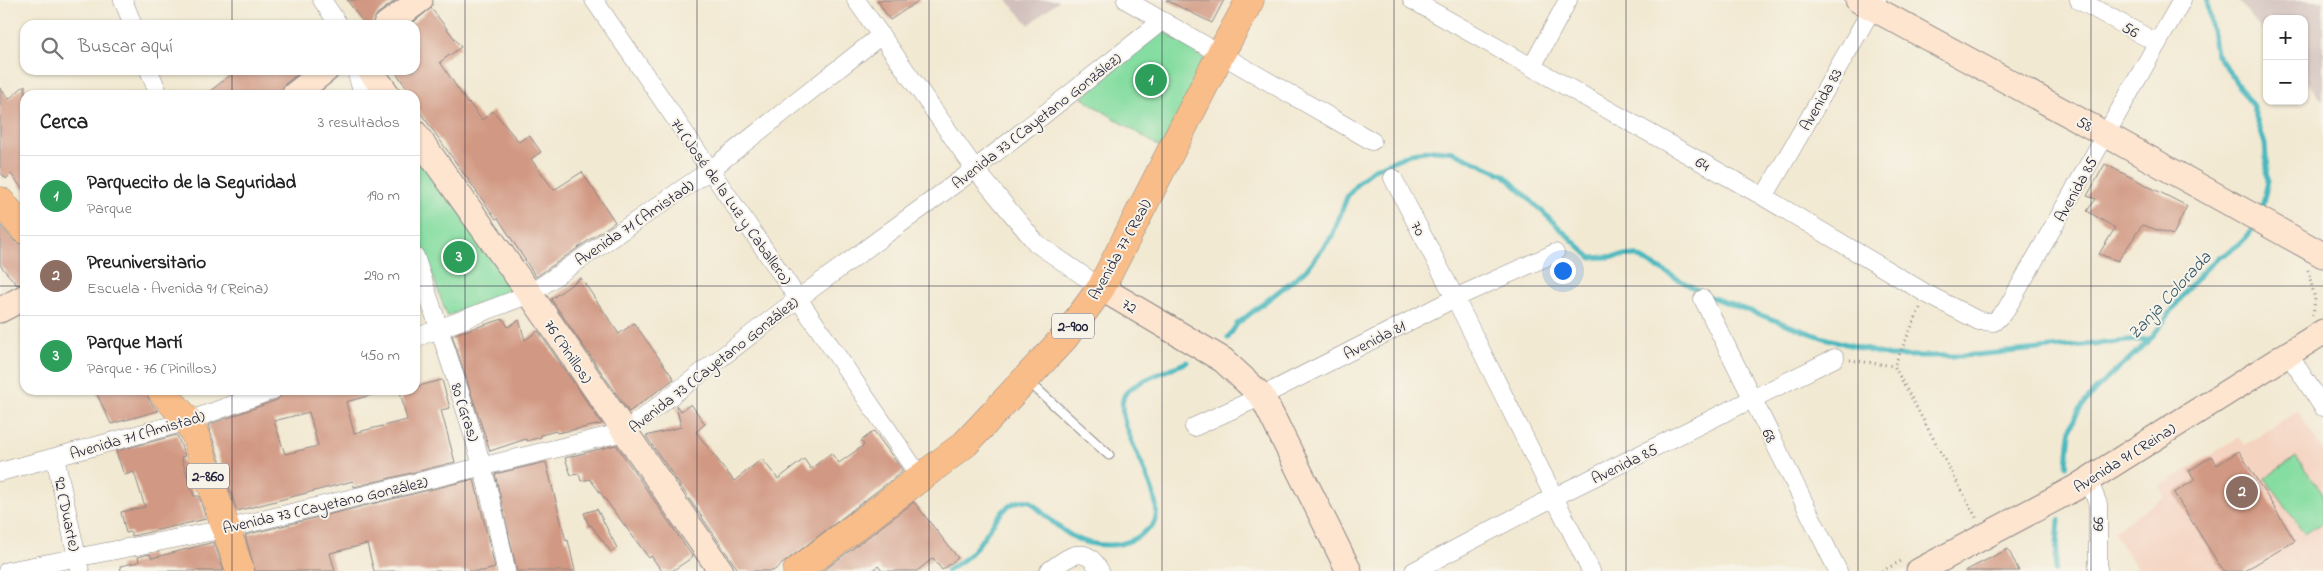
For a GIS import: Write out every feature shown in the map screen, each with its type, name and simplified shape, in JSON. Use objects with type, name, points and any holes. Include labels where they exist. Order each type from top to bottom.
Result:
[{"type":"main road","name":"Avenida 77 (Real)","points":[[797,571],[920,476],[965,444],[1064,338],[1101,288],[1220,54],[1250,0]]},
{"type":"main road","points":[[0,201],[20,224]]},
{"type":"main road","name":"2-860","points":[[165,395],[188,421],[195,435],[240,571]]},
{"type":"street","points":[[123,0],[131,20]]},
{"type":"street","points":[[322,0],[336,20]]},
{"type":"street","points":[[393,20],[420,0]]},
{"type":"street","name":"74 (José de la Luz y Caballero)","points":[[594,0],[920,476]]},
{"type":"street","name":"72","points":[[856,0],[975,169],[1036,243],[1101,288],[1223,360],[1262,396],[1349,571]]},
{"type":"street","points":[[1126,0],[1372,140]]},
{"type":"street","name":"64","points":[[1412,0],[1764,197],[1926,294],[1979,321],[1994,322]]},
{"type":"street","points":[[1532,67],[1568,0]]},
{"type":"street","name":"56","points":[[2079,0],[2156,43]]},
{"type":"street","name":"Avenida 85","points":[[1994,322],[2006,310],[2182,0]]},
{"type":"street","name":"58","points":[[1869,3],[2243,210],[2271,227],[2316,260]]},
{"type":"street","name":"Avenida 83","points":[[1764,197],[1869,3]]},
{"type":"street","name":"Avenida 73 (Cayetano González)","points":[[7,571],[78,564],[624,432],[798,298],[975,169],[1162,21]]},
{"type":"street","name":"Avenida 71 (Amistad)","points":[[420,336],[530,294],[710,170],[880,36]]},
{"type":"street","points":[[151,75],[157,90]]},
{"type":"street","points":[[300,90],[320,75]]},
{"type":"street","points":[[357,75],[362,90]]},
{"type":"street","points":[[374,75],[384,90]]},
{"type":"street","name":"76 (Pinillos)","points":[[420,140],[530,294],[721,571]]},
{"type":"street","name":"70","points":[[1393,178],[1456,298],[1591,571]]},
{"type":"street","name":"Avenida 81","points":[[1194,427],[1262,396],[1456,298],[1555,253]]},
{"type":"street","name":"80 (Gras)","points":[[420,272],[483,466],[499,528],[506,571]]},
{"type":"street","points":[[0,310],[20,300]]},
{"type":"street","name":"68","points":[[1703,300],[1838,571]]},
{"type":"street","name":"Avenida 91 (Reina)","points":[[1914,564],[2050,502],[2082,484],[2289,355],[2316,327]]},
{"type":"street","points":[[2289,355],[2323,407]]},
{"type":"street","name":"Avenida 85","points":[[1414,571],[1554,497],[1835,358]]},
{"type":"street","name":"Avenida 71 (Amistad)","points":[[0,472],[188,421],[259,395]]},
{"type":"street","name":"92 (Duarte)","points":[[55,457],[78,564]]},
{"type":"street","name":"66","points":[[2082,484],[2098,504],[2096,556],[2098,571]]},
{"type":"street","points":[[1048,571],[1072,554],[1085,554],[1097,564],[1100,571]]},
{"type":"lane","points":[[1026,379],[1110,455]]},
{"type":"path","points":[[2316,260],[2316,327]]},
{"type":"path","points":[[1926,294],[1902,344],[1894,366],[1978,521],[1986,517]]},
{"type":"path","points":[[1835,358],[1894,366]]},
{"type":"path","points":[[1882,571],[1914,564]]},
{"type":"shaded area","points":[[1007,0],[1059,0],[1029,25]]},
{"type":"shaded area","points":[[2237,0],[2323,0],[2323,101],[2308,84],[2308,15],[2263,15],[2263,30]]},
{"type":"shaded area","points":[[2298,411],[2323,451],[2323,571],[2139,571],[2113,531],[2165,497],[2159,487],[2239,437],[2245,445]]},
{"type":"green space","points":[[1161,29],[1209,62],[1163,149],[1082,98]]},
{"type":"green space","points":[[420,152],[513,290],[447,316],[420,239]]},
{"type":"green space","points":[[2296,457],[2323,494],[2323,522],[2305,534],[2265,478]]},
{"type":"building","points":[[347,0],[396,0],[377,14],[374,20],[361,20]]},
{"type":"building","points":[[877,0],[920,0],[890,20]]},
{"type":"building","points":[[1166,0],[1224,0],[1212,23]]},
{"type":"building","points":[[431,8],[461,47],[440,62],[468,104],[482,120],[493,111],[519,142],[529,135],[541,152],[531,159],[554,190],[582,172],[615,222],[536,277],[498,218],[496,219],[420,112],[420,90],[408,90],[398,75],[420,75],[420,20],[416,20]]},
{"type":"building","points":[[231,75],[297,75],[285,84],[282,90],[211,90]]},
{"type":"building","points":[[25,85],[25,90],[20,90],[20,186],[11,174],[6,179],[0,172],[0,88],[9,99]]},
{"type":"building","points":[[2105,164],[2187,206],[2173,235],[2142,225],[2118,261],[2099,254],[2115,228],[2087,211],[2096,199],[2087,196]]},
{"type":"building","points":[[0,225],[14,241],[20,244],[20,284],[17,285],[0,265]]},
{"type":"building","points":[[581,278],[619,334],[634,323],[674,379],[629,412],[551,299]]},
{"type":"building","points":[[503,319],[508,327],[519,320],[525,340],[538,331],[602,424],[557,433],[556,431],[490,451],[452,335]]},
{"type":"building","points":[[442,380],[450,408],[441,410],[455,462],[354,487],[353,481],[237,511],[208,425],[277,400],[281,395],[371,395],[346,402],[354,433],[407,420],[401,395],[420,395],[420,386]],"holes":[[[309,412],[318,446],[285,454],[274,421]]]},
{"type":"building","points":[[97,395],[148,395],[158,411],[111,424]]},
{"type":"building","points":[[691,404],[705,424],[696,432],[734,481],[762,459],[778,479],[804,459],[811,469],[831,453],[839,463],[864,445],[861,441],[874,431],[903,471],[773,571],[739,571],[646,436],[681,427],[676,405],[681,411]]},
{"type":"building","points":[[177,435],[185,456],[181,457],[194,496],[199,496],[206,519],[132,536],[131,532],[126,533],[121,512],[145,507],[134,472],[124,475],[116,451]]},
{"type":"building","points":[[616,445],[693,557],[672,571],[662,571],[651,556],[649,558],[590,479],[581,481],[579,474],[571,475],[565,458]]},
{"type":"building","points":[[2239,451],[2295,541],[2244,571],[2223,571],[2174,493],[2195,480],[2189,471],[2212,456],[2217,465]]},
{"type":"building","points":[[546,462],[575,571],[517,571],[495,474]]},
{"type":"building","points":[[474,479],[495,568],[483,571],[374,571],[367,544],[330,553],[335,571],[255,571],[245,535]]},
{"type":"building","points":[[914,502],[958,558],[942,570],[933,558],[917,571],[882,571],[878,566],[872,571],[823,571]]},
{"type":"building","points":[[597,509],[617,548],[611,552],[591,525],[589,526],[584,513]]},
{"type":"building","points":[[214,542],[224,571],[121,571],[120,566],[139,562],[138,557],[150,554],[152,558]]},
{"type":"building","points":[[2008,549],[2019,571],[1965,571],[1996,555]]},
{"type":"waterway","name":"Zanja Colorada","points":[[2207,0],[2216,53],[2252,105],[2265,144],[2268,181],[2261,212]]},
{"type":"waterway","points":[[1228,338],[1237,324],[1307,269],[1332,236],[1347,197],[1372,170],[1412,153],[1433,150],[1454,152],[1504,175],[1591,258],[1635,255],[1708,296],[1821,337],[1889,356],[1963,356],[2150,339]]},
{"type":"waterway","name":"Zanja Colorada","points":[[2067,465],[2073,421],[2083,405],[2101,384],[2150,339],[2201,273],[2240,243],[2255,224]]},
{"type":"waterway","points":[[947,571],[972,552],[1004,510],[1020,501],[1030,501],[1057,526],[1086,542],[1098,545],[1115,545],[1128,542],[1140,536],[1154,523],[1156,511],[1154,495],[1148,478],[1125,424],[1122,409],[1124,396],[1143,381],[1187,362]]},
{"type":"waterway","name":"Zanja Colorada","points":[[2055,571],[2059,520]]},
{"type":"place","name":"Parquecito de la Seguridad","points":[[1151,80]]},
{"type":"place","name":"Parque Martí","points":[[459,257]]},
{"type":"place","name":"Preuniversitario","points":[[2242,492]]}]
